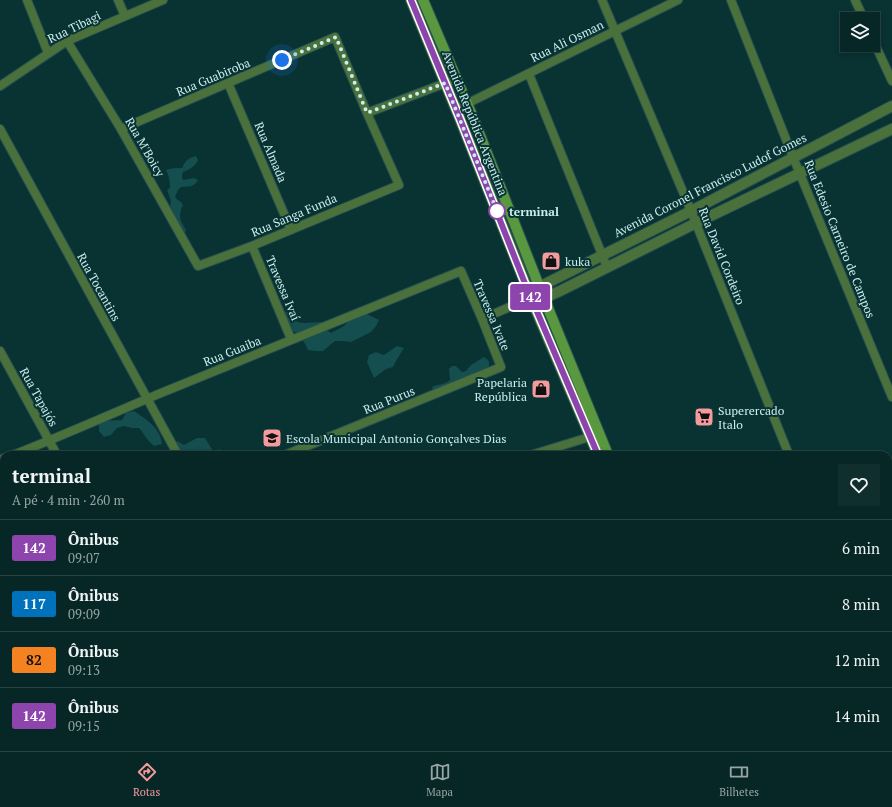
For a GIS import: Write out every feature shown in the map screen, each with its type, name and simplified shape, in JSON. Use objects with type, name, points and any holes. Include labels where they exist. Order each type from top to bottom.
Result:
[{"type":"main road","name":"Avenida República Argentina","points":[[411,0],[456,109],[528,292],[595,435],[605,451]]},
{"type":"main road","name":"Avenida República Argentina","points":[[423,0],[467,104],[544,298],[595,435],[597,451]]},
{"type":"street","points":[[27,0],[48,53]]},
{"type":"street","points":[[118,0],[125,16]]},
{"type":"street","name":"Rua Tibagi","points":[[0,86],[48,53],[67,42],[163,0]]},
{"type":"street","name":"Rua David Cordeiro","points":[[602,0],[696,223],[787,451]]},
{"type":"street","name":"Rua Ali Osman","points":[[456,109],[678,0]]},
{"type":"street","name":"Rua Edesio Carneiro de Campos","points":[[731,0],[892,397]]},
{"type":"street","points":[[855,0],[861,12]]},
{"type":"street","name":"Rua Guabiroba","points":[[121,129],[336,37],[367,113]]},
{"type":"street","name":"Rua M'Boicy","points":[[67,42],[121,129],[198,266]]},
{"type":"street","points":[[879,52],[892,81]]},
{"type":"street","points":[[529,74],[608,267]]},
{"type":"street","points":[[367,113],[456,79]]},
{"type":"street","name":"Rua Almada","points":[[228,83],[291,230]]},
{"type":"street","name":"Avenida Coronel Francisco Ludof Gomes","points":[[528,292],[690,211],[892,106]]},
{"type":"street","name":"Rua Sanga Funda","points":[[198,266],[252,246],[399,185],[367,113]]},
{"type":"street","name":"Rua Tocantins","points":[[0,129],[176,451]]},
{"type":"street","points":[[482,319],[522,302],[533,303],[544,298],[892,129]]},
{"type":"street","name":"Travessa Ivaí","points":[[252,246],[291,339]]},
{"type":"street","name":"Rua Guaiba","points":[[23,451],[291,339],[461,271]]},
{"type":"street","name":"Travessa Ivate","points":[[461,271],[501,367]]},
{"type":"street","points":[[522,302],[528,292]]},
{"type":"street","name":"Rua Tapajós","points":[[0,351],[55,451]]},
{"type":"street","name":"Rua Purus","points":[[295,451],[501,367]]},
{"type":"street","points":[[545,451],[595,435]]},
{"type":"shaded area","points":[[196,156],[198,160],[197,162],[192,168],[183,172],[182,176],[183,180],[194,178],[198,180],[193,185],[181,187],[175,197],[183,205],[180,216],[186,229],[183,236],[170,209],[171,201],[167,190],[170,188],[170,184],[166,170],[172,168],[182,168],[188,160]]},
{"type":"shaded area","points":[[286,311],[293,314],[297,322],[321,322],[325,329],[331,333],[344,326],[355,314],[363,312],[379,320],[371,332],[351,342],[335,341],[323,351],[315,351],[308,350],[300,336],[285,325]]},
{"type":"shaded area","points":[[397,346],[404,348],[393,367],[386,369],[374,378],[367,362],[369,355],[376,352],[384,355]]},
{"type":"shaded area","points":[[484,357],[489,362],[489,366],[486,369],[470,375],[465,379],[434,393],[432,387],[446,383],[450,380],[449,369],[452,366],[456,366],[462,372],[466,371],[471,365]]},
{"type":"shaded area","points":[[134,411],[156,428],[162,444],[154,446],[139,428],[124,426],[117,428],[111,435],[104,437],[99,431],[99,424],[102,422],[122,420],[126,413]]},
{"type":"shaded area","points":[[197,438],[205,438],[213,451],[177,451],[177,441],[184,445]]},
{"type":"bus line","name":"142","points":[[411,0],[524,281],[596,451]]},
{"type":"place","name":"terminal","points":[[497,211]]},
{"type":"place","name":"kuka","points":[[551,261]]},
{"type":"place","name":"Papelaria República","points":[[541,389]]},
{"type":"place","name":"Superercado Italo","points":[[704,417]]},
{"type":"place","name":"Escola Municipal Antonio Gonçalves Dias","points":[[272,438]]},
{"type":"route","points":[[282,60],[336,37],[367,113],[445,83],[497,211]]}]
